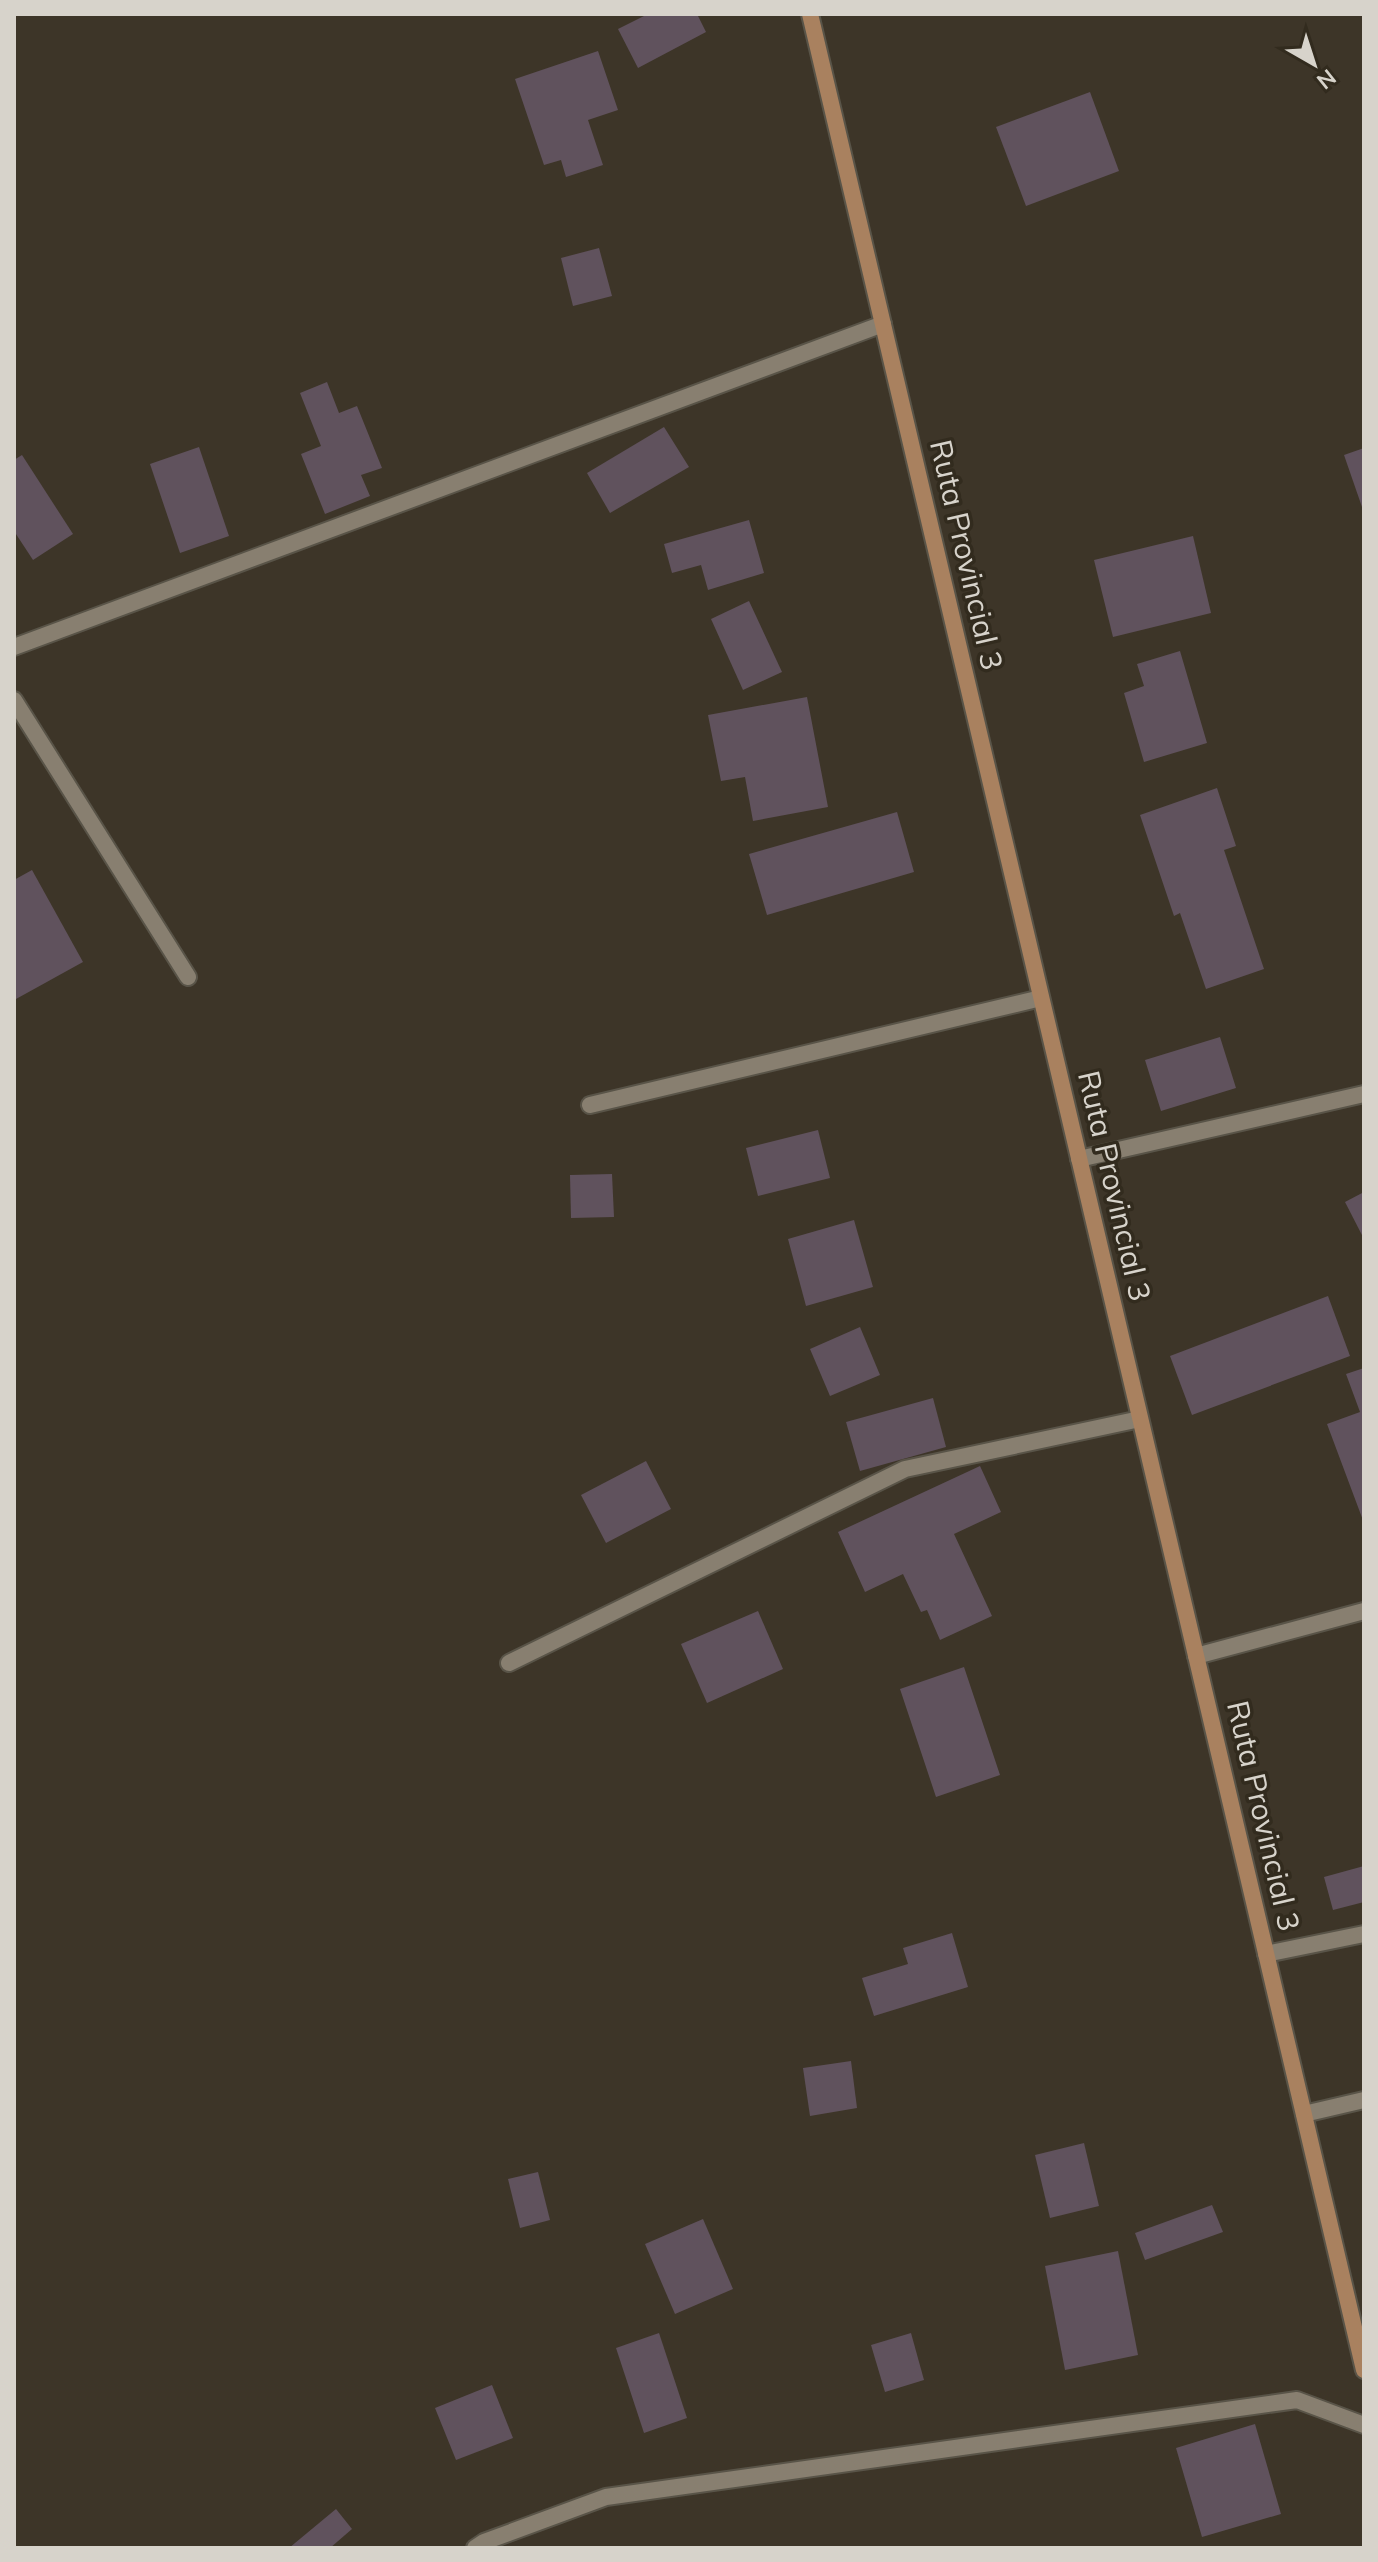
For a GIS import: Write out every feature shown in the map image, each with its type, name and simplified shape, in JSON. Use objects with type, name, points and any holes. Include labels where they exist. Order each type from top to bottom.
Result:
[{"type":"main road","name":"Ruta Provincial 3","points":[[810,14],[1364,2370]]},
{"type":"street","points":[[14,647],[883,324]]},
{"type":"street","points":[[14,700],[188,977]]},
{"type":"street","points":[[590,1105],[1041,998]]},
{"type":"street","points":[[1079,1159],[1364,1094]]},
{"type":"street","points":[[509,1663],[905,1469],[1140,1419]]},
{"type":"street","points":[[1196,1656],[1364,1611]]},
{"type":"street","points":[[1266,1954],[1364,1934]]},
{"type":"street","points":[[1304,2114],[1364,2100]]},
{"type":"street","points":[[475,2548],[606,2497],[1297,2400],[1364,2425]]},
{"type":"building","points":[[648,14],[697,14],[706,32],[638,68],[618,29]]},
{"type":"building","points":[[598,51],[618,110],[588,120],[603,165],[566,177],[561,160],[544,165],[515,79]]},
{"type":"building","points":[[1090,92],[1119,171],[1026,206],[996,127]]},
{"type":"building","points":[[599,248],[612,296],[573,306],[561,258]]},
{"type":"building","points":[[327,382],[339,413],[357,406],[382,468],[361,475],[370,496],[325,514],[301,454],[321,446],[300,393]]},
{"type":"building","points":[[664,427],[689,467],[610,513],[587,473]]},
{"type":"building","points":[[199,447],[229,536],[180,553],[150,464]]},
{"type":"building","points":[[1364,448],[1364,506],[1362,507],[1344,455]]},
{"type":"building","points":[[22,455],[73,534],[33,560],[14,531],[14,460]]},
{"type":"building","points":[[749,520],[764,573],[708,590],[701,565],[672,573],[664,544]]},
{"type":"building","points":[[1193,536],[1211,613],[1113,637],[1094,560]]},
{"type":"building","points":[[749,601],[782,672],[743,690],[711,619]]},
{"type":"building","points":[[1180,651],[1207,743],[1144,762],[1124,693],[1144,686],[1137,664]]},
{"type":"building","points":[[807,697],[828,807],[753,821],[745,777],[721,781],[708,715]]},
{"type":"building","points":[[1217,788],[1236,846],[1224,850],[1264,969],[1206,989],[1180,913],[1174,916],[1140,815]]},
{"type":"building","points":[[897,812],[914,872],[767,915],[749,854]]},
{"type":"building","points":[[32,870],[83,962],[16,999],[14,880]]},
{"type":"building","points":[[1220,1037],[1236,1088],[1161,1111],[1145,1060]]},
{"type":"building","points":[[818,1130],[830,1178],[758,1196],[746,1148]]},
{"type":"building","points":[[612,1174],[614,1217],[571,1218],[570,1175]]},
{"type":"building","points":[[1364,1192],[1364,1239],[1345,1202]]},
{"type":"building","points":[[854,1220],[873,1287],[806,1306],[788,1239]]},
{"type":"building","points":[[1328,1296],[1350,1356],[1192,1415],[1170,1356]]},
{"type":"building","points":[[860,1327],[880,1375],[830,1396],[810,1349]]},
{"type":"building","points":[[1364,1368],[1364,1523],[1327,1424],[1360,1412],[1346,1374]]},
{"type":"building","points":[[933,1398],[946,1447],[860,1471],[846,1422]]},
{"type":"building","points":[[646,1461],[671,1509],[606,1543],[581,1495]]},
{"type":"building","points":[[980,1466],[1001,1512],[954,1534],[992,1616],[940,1640],[927,1610],[921,1612],[903,1574],[865,1592],[838,1532]]},
{"type":"building","points":[[758,1611],[783,1669],[707,1703],[681,1644]]},
{"type":"building","points":[[964,1667],[1000,1775],[936,1797],[900,1689]]},
{"type":"building","points":[[1364,1866],[1364,1902],[1333,1910],[1324,1877]]},
{"type":"building","points":[[952,1933],[968,1987],[874,2016],[862,1978],[908,1964],[903,1948]]},
{"type":"building","points":[[851,2061],[857,2108],[810,2116],[803,2068]]},
{"type":"building","points":[[1084,2143],[1099,2206],[1050,2218],[1035,2155]]},
{"type":"building","points":[[538,2172],[550,2220],[520,2228],[508,2179]]},
{"type":"building","points":[[1212,2205],[1223,2232],[1145,2260],[1135,2233]]},
{"type":"building","points":[[703,2219],[733,2289],[675,2314],[645,2244]]},
{"type":"building","points":[[1118,2251],[1138,2355],[1065,2370],[1045,2266]]},
{"type":"building","points":[[659,2333],[687,2418],[644,2433],[616,2348]]},
{"type":"building","points":[[911,2333],[924,2380],[885,2392],[871,2345]]},
{"type":"building","points":[[492,2385],[513,2438],[456,2460],[435,2408]]},
{"type":"building","points":[[1255,2424],[1281,2514],[1202,2537],[1176,2448]]},
{"type":"building","points":[[336,2509],[352,2529],[330,2548],[289,2548]]}]
